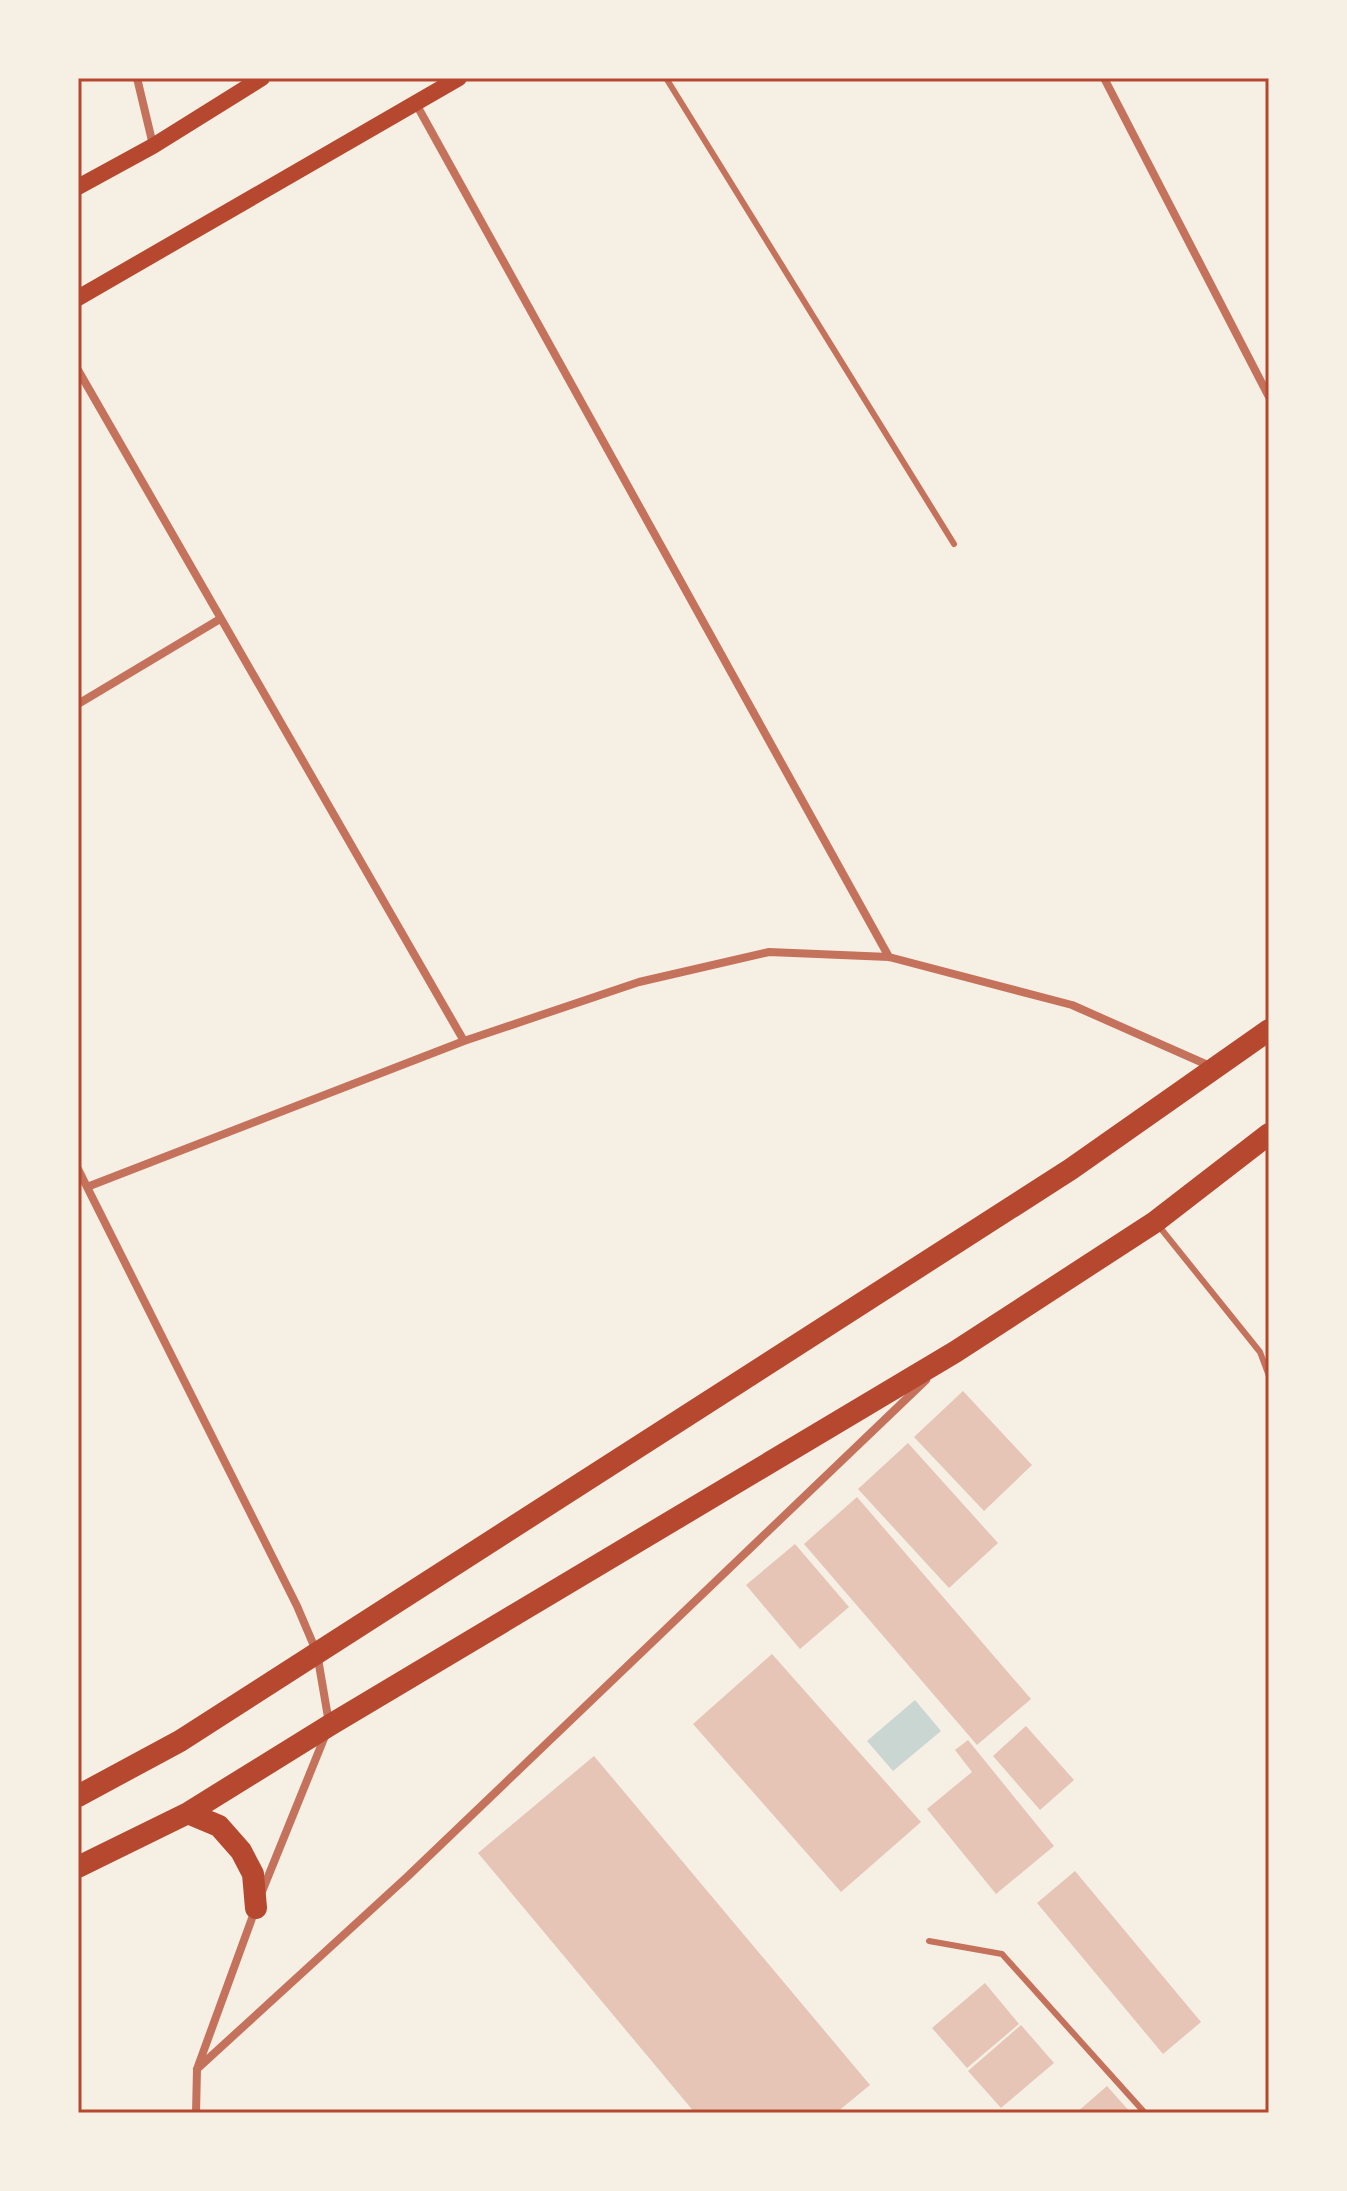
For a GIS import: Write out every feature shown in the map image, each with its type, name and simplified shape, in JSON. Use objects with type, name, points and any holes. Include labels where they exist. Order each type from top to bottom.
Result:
[{"type":"highway","points":[[78,1796],[180,1741],[1071,1169],[1269,1030]]},
{"type":"highway","points":[[78,1867],[188,1813],[955,1352],[1155,1222],[1269,1134]]},
{"type":"highway","points":[[188,1813],[219,1826],[241,1851],[253,1874],[256,1908]]},
{"type":"main road","points":[[78,187],[153,146],[262,78]]},
{"type":"main road","points":[[78,298],[459,78]]},
{"type":"street","points":[[137,78],[153,146]]},
{"type":"street","points":[[1104,78],[1269,397]]},
{"type":"street","points":[[415,102],[889,957]]},
{"type":"street","points":[[78,370],[464,1041]]},
{"type":"street","points":[[78,704],[220,619]]},
{"type":"street","points":[[87,1187],[464,1041],[639,982],[769,952],[889,957],[1072,1005],[1215,1067]]},
{"type":"street","points":[[78,1169],[297,1606],[317,1653],[330,1725],[256,1908],[197,2069],[196,2113]]},
{"type":"street","points":[[197,2069],[407,1877],[955,1352]]},
{"type":"lane","points":[[666,78],[954,544]]},
{"type":"lane","points":[[1155,1222],[1260,1352],[1269,1376]]},
{"type":"lane","points":[[929,1941],[1002,1954],[1145,2113]]},
{"type":"shaded area","points":[[915,1700],[941,1731],[893,1771],[867,1741]]},
{"type":"building","points":[[963,1391],[1032,1465],[984,1511],[914,1437]]},
{"type":"building","points":[[908,1443],[998,1543],[949,1588],[858,1489]]},
{"type":"building","points":[[857,1497],[1031,1699],[977,1745],[804,1544]]},
{"type":"building","points":[[795,1544],[849,1607],[800,1649],[746,1585]]},
{"type":"building","points":[[772,1654],[921,1822],[841,1892],[693,1724]]},
{"type":"building","points":[[1026,1726],[1074,1780],[1040,1810],[993,1756]]},
{"type":"building","points":[[968,1740],[1054,1846],[996,1894],[927,1809],[972,1772],[955,1750]]},
{"type":"building","points":[[594,1756],[870,2085],[836,2113],[695,2113],[478,1853]]},
{"type":"building","points":[[1075,1871],[1201,2022],[1163,2054],[1037,1903]]},
{"type":"building","points":[[985,1983],[1019,2024],[967,2068],[932,2028]]},
{"type":"building","points":[[1021,2025],[1054,2063],[1001,2108],[968,2071]]},
{"type":"building","points":[[1107,2086],[1131,2113],[1076,2113]]}]
